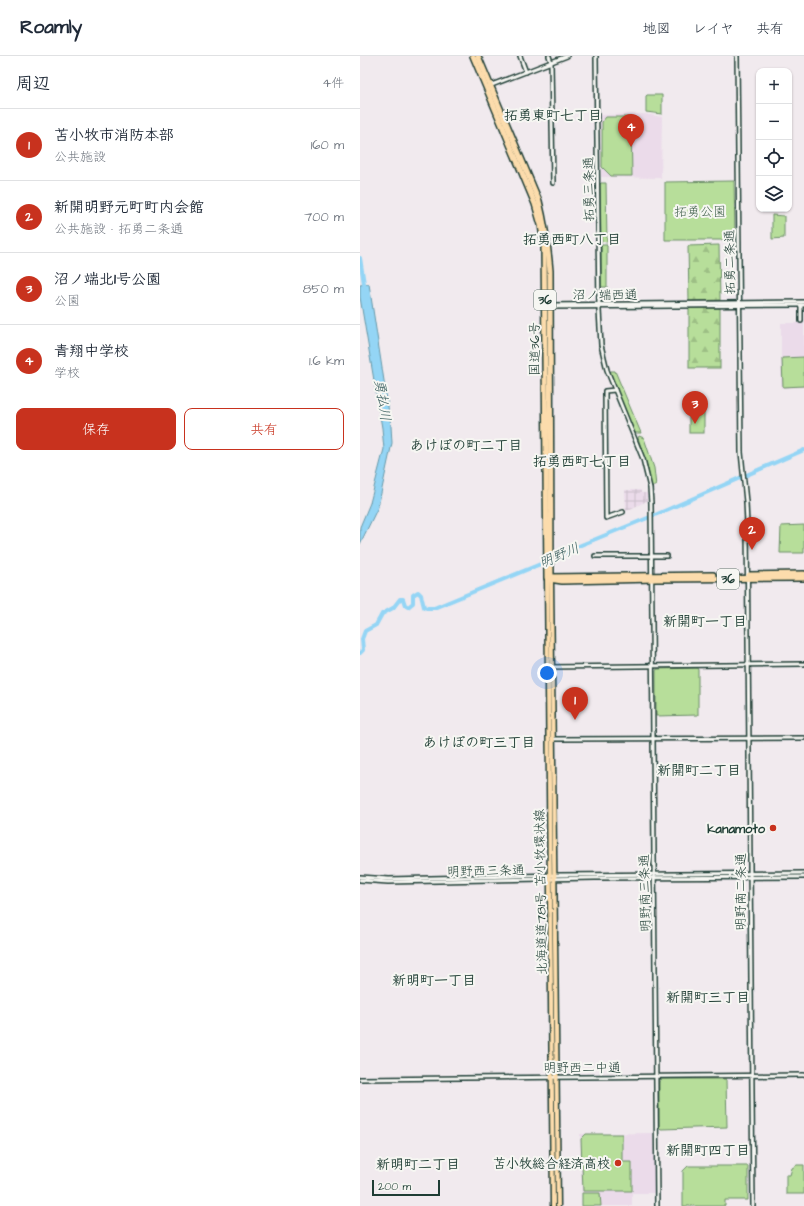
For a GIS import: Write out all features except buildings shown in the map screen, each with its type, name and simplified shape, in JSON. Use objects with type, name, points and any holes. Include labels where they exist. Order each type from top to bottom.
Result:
[{"type":"highway","name":"国道36号","points":[[473,56],[488,86]]},
{"type":"highway","name":"国道36号","points":[[478,56],[488,86],[530,191],[541,225],[548,306],[550,578]]},
{"type":"highway","name":"36","points":[[747,577],[804,574]]},
{"type":"highway","name":"36","points":[[550,578],[804,578]]},
{"type":"main road","name":"北海道道781号 苫小牧環状線","points":[[550,578],[554,1077],[553,1206]]},
{"type":"main road","name":"北海道道781号 苫小牧環状線","points":[[554,1077],[558,1206]]},
{"type":"street","points":[[520,56],[526,72]]},
{"type":"street","points":[[549,56],[551,62],[553,183]]},
{"type":"street","points":[[488,86],[568,56]]},
{"type":"street","name":"拓勇三条通","points":[[596,56],[599,306],[601,345],[607,370],[643,459],[650,488],[651,556]]},
{"type":"street","name":"拓勇二条通","points":[[737,56],[742,467],[747,524],[747,577]]},
{"type":"street","points":[[801,321],[803,303]]},
{"type":"street","name":"沼ノ端西通","points":[[548,306],[803,303]]},
{"type":"street","points":[[615,390],[605,390],[606,518],[623,512]]},
{"type":"street","points":[[595,556],[667,556]]},
{"type":"street","points":[[651,556],[651,577]]},
{"type":"street","name":"明野南三条通","points":[[651,577],[657,1206]]},
{"type":"street","name":"明野南二条通","points":[[747,577],[753,1206]]},
{"type":"street","points":[[550,667],[804,664]]},
{"type":"street","points":[[551,740],[804,738]]},
{"type":"street","name":"明野西三条通","points":[[360,876],[389,879],[750,875],[804,873]]},
{"type":"street","name":"明野西三条通","points":[[750,875],[804,876]]},
{"type":"street","name":"明野西三条通","points":[[360,880],[388,882],[552,877]]},
{"type":"street","name":"明野西二中通","points":[[360,1079],[804,1075]]},
{"type":"shaded area","points":[[645,114],[662,117],[661,178],[601,177],[600,115]]},
{"type":"shaded area","points":[[781,323],[804,323],[804,387],[781,388]]},
{"type":"shaded area","points":[[625,490],[641,490],[641,493],[647,493],[647,501],[626,511]]},
{"type":"shaded area","name":"苫小牧総合経済高校","points":[[653,1133],[655,1193],[632,1193],[632,1206],[582,1206],[580,1134]]},
{"type":"green space","points":[[647,95],[662,95],[662,114],[646,112]]},
{"type":"green space","points":[[606,117],[631,117],[632,176],[611,176],[602,167],[602,122]]},
{"type":"green space","name":"拓勇公園","points":[[734,181],[735,240],[665,240],[665,182]]},
{"type":"green space","points":[[601,183],[606,183],[607,242],[601,241]]},
{"type":"green space","points":[[772,215],[784,216],[784,238],[772,239]]},
{"type":"green space","points":[[602,245],[607,245],[607,287],[601,287]]},
{"type":"green space","points":[[719,245],[720,300],[689,301],[688,246]]},
{"type":"green space","points":[[689,308],[720,308],[720,368],[689,368]]},
{"type":"green space","points":[[804,357],[804,386],[783,387],[782,358]]},
{"type":"green space","points":[[615,371],[641,433],[635,433],[617,392],[610,372]]},
{"type":"green space","points":[[689,412],[704,412],[704,433],[689,433]]},
{"type":"green space","points":[[639,436],[644,438],[654,468],[656,486],[651,486],[648,469],[638,438]]},
{"type":"green space","points":[[804,525],[804,553],[780,553],[781,526]]},
{"type":"green space","points":[[697,668],[698,715],[656,716],[657,669]]},
{"type":"green space","points":[[661,1079],[726,1079],[727,1127],[661,1129],[659,1127],[659,1082]]},
{"type":"green space","points":[[586,1134],[622,1134],[622,1162],[632,1162],[632,1191],[583,1191],[581,1139]]},
{"type":"green space","points":[[797,1165],[804,1165],[804,1194],[786,1194],[786,1175],[790,1175],[792,1168]]},
{"type":"green space","points":[[688,1166],[748,1166],[748,1200],[725,1200],[725,1206],[683,1206],[683,1171]]},
{"type":"green space","points":[[582,1193],[600,1193],[601,1206],[582,1206]]},
{"type":"water","points":[[369,284],[391,426],[392,443],[378,507],[360,544],[360,527],[370,503],[384,449],[382,428],[360,297],[360,285]]},
{"type":"waterway","name":"勇払川","points":[[360,258],[365,290]]},
{"type":"waterway","name":"明野川","points":[[360,653],[363,650],[362,639],[365,631],[376,625],[382,614],[393,608],[400,599],[403,599],[405,605],[408,607],[413,603],[413,595],[418,592],[421,595],[424,607],[434,608],[543,563],[581,545],[655,515],[804,450]]},
{"type":"place","name":"青翔中学校","points":[[631,147]]},
{"type":"place","name":"沼ノ端北1号公園","points":[[695,424]]},
{"type":"place","name":"新開明野元町町内会館","points":[[752,550]]},
{"type":"place","name":"苫小牧市消防本部","points":[[575,720]]},
{"type":"place","name":"kanamoto","points":[[773,828]]},
{"type":"place","name":"苫小牧総合経済高校","points":[[618,1163]]},
{"type":"district","name":"拓勇東町七丁目","points":[[553,115]]},
{"type":"district","name":"拓勇西町八丁目","points":[[572,239]]},
{"type":"district","name":"あけぼの町二丁目","points":[[466,445]]},
{"type":"district","name":"拓勇西町七丁目","points":[[582,461]]},
{"type":"district","name":"新開町一丁目","points":[[705,621]]},
{"type":"district","name":"あけぼの町三丁目","points":[[479,742]]},
{"type":"district","name":"新開町二丁目","points":[[699,770]]},
{"type":"district","name":"新明町一丁目","points":[[434,980]]},
{"type":"district","name":"新開町三丁目","points":[[708,997]]},
{"type":"district","name":"新開町四丁目","points":[[708,1150]]},
{"type":"district","name":"新明町二丁目","points":[[418,1164]]}]
